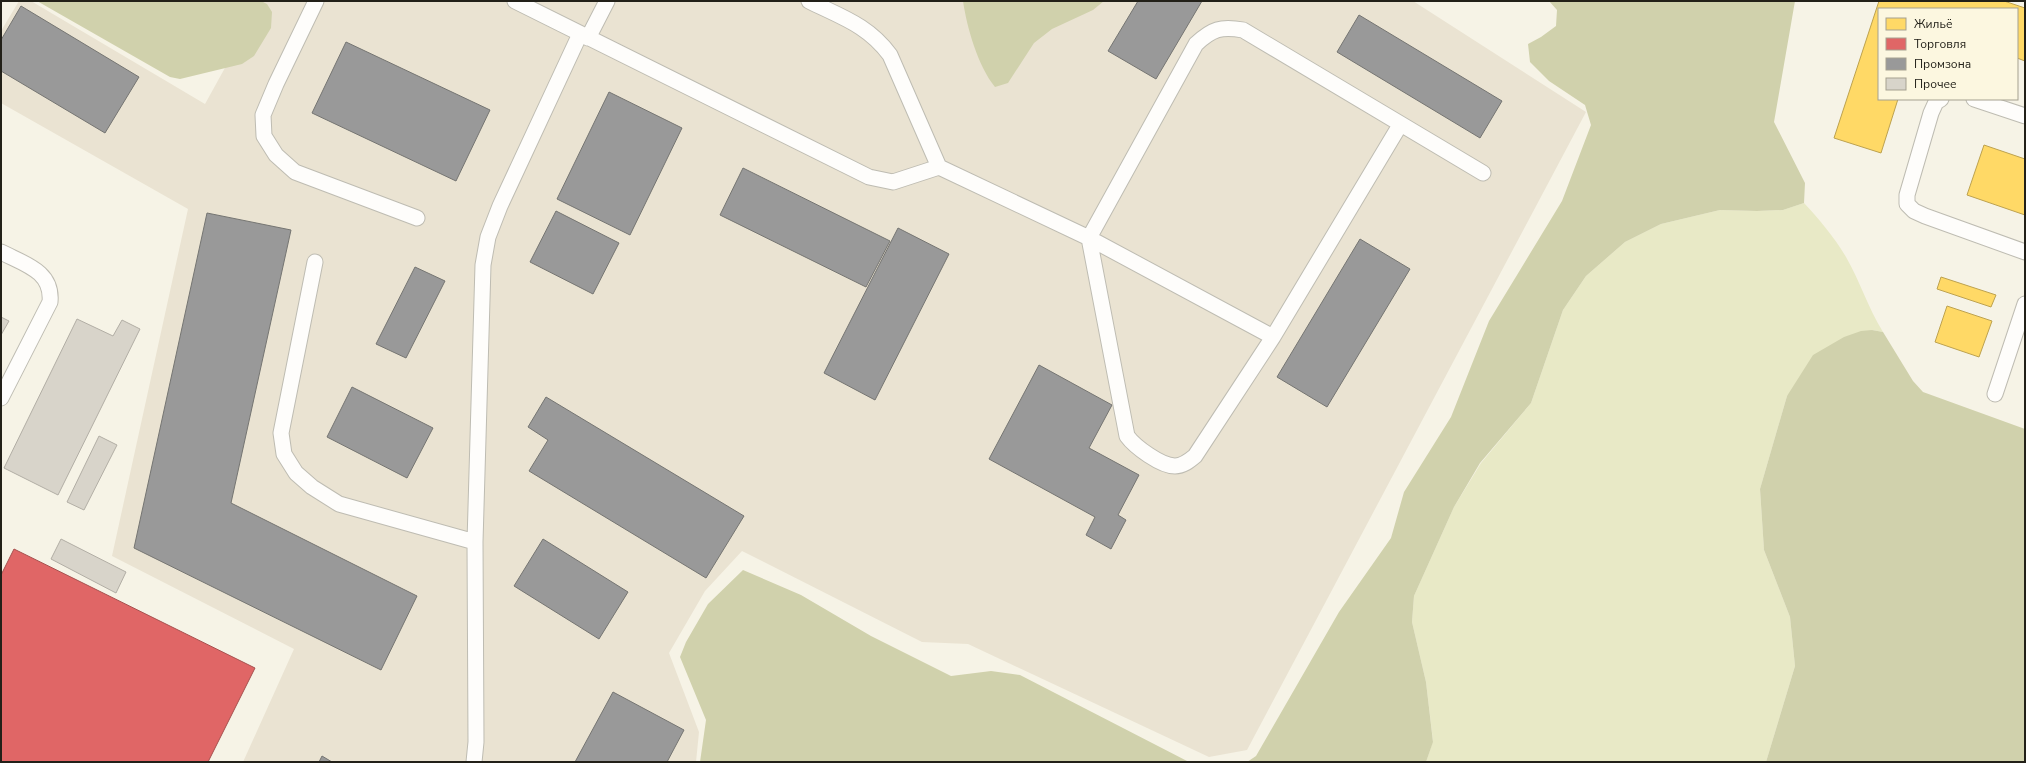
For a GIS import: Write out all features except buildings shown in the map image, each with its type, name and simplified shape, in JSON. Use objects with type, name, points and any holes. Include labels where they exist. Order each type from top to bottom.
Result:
[{"type":"lane","points":[[316,1],[276,84],[263,115],[264,136],[276,155],[295,172],[417,218]]},
{"type":"lane","points":[[516,1],[870,177],[893,182],[938,167]]},
{"type":"lane","points":[[474,762],[476,742],[475,542],[483,265],[488,237],[500,206],[584,36],[607,1]]},
{"type":"lane","points":[[809,1],[863,27],[880,41],[890,55],[938,167],[1089,238],[1273,336]]},
{"type":"lane","points":[[1400,125],[1273,336],[1195,456],[1185,464],[1175,466],[1166,464],[1134,445],[1127,436],[1089,238],[1196,44],[1209,32],[1227,27],[1243,30],[1400,125],[1483,173]]},
{"type":"lane","points":[[1939,100],[1936,102],[1931,113],[1907,195],[1907,204],[1914,211],[1925,216],[2025,252]]},
{"type":"lane","points":[[1977,100],[2025,116]]},
{"type":"lane","points":[[1,252],[39,273],[47,280],[51,291],[50,302],[1,398]]},
{"type":"lane","points":[[315,262],[281,433],[284,454],[296,473],[312,488],[339,504],[475,542]]},
{"type":"lane","points":[[1995,394],[2025,304]]},
{"type":"shaded area","points":[[19,1],[31,1],[205,104],[262,1],[1413,1],[1586,112],[1247,750],[1209,757],[968,644],[922,642],[742,551],[705,591],[669,653],[699,732],[696,762],[243,762],[294,649],[112,556],[188,209],[1,103],[1,31]]},
{"type":"green space","points":[[37,1],[261,1],[267,4],[272,12],[271,28],[254,56],[242,64],[180,79],[170,77]]},
{"type":"green space","points":[[963,1],[1104,1],[1093,10],[1052,29],[1034,43],[1008,83],[995,87],[978,58],[967,23]]},
{"type":"green space","points":[[1549,1],[1795,1],[1774,122],[1805,183],[1804,203],[1783,210],[1720,210],[1661,224],[1625,242],[1586,276],[1563,310],[1531,403],[1480,463],[1454,507],[1414,596],[1412,622],[1426,682],[1433,742],[1426,762],[1247,762],[1256,756],[1339,612],[1391,538],[1404,492],[1451,417],[1489,321],[1562,201],[1591,125],[1585,105],[1549,81],[1530,62],[1528,44],[1556,26],[1557,10]]},
{"type":"green space","points":[[1804,203],[1842,250],[1883,332],[1872,330],[1787,396],[1760,489],[1764,550],[1790,617],[1795,666],[1766,762],[1426,762],[1433,741],[1426,682],[1412,622],[1414,596],[1454,507],[1481,463],[1531,403],[1563,310],[1586,276],[1625,242],[1661,224],[1720,210],[1783,210]]},
{"type":"green space","points":[[1872,330],[1883,332],[1913,381],[1923,392],[2025,429],[2025,762],[1766,762],[1795,666],[1790,617],[1764,550],[1760,489],[1787,396],[1813,355],[1844,337],[1861,331]]},
{"type":"green space","points":[[743,570],[801,595],[871,636],[951,676],[991,671],[1020,675],[1189,762],[700,762],[706,720],[680,657],[686,642],[708,604]]}]
